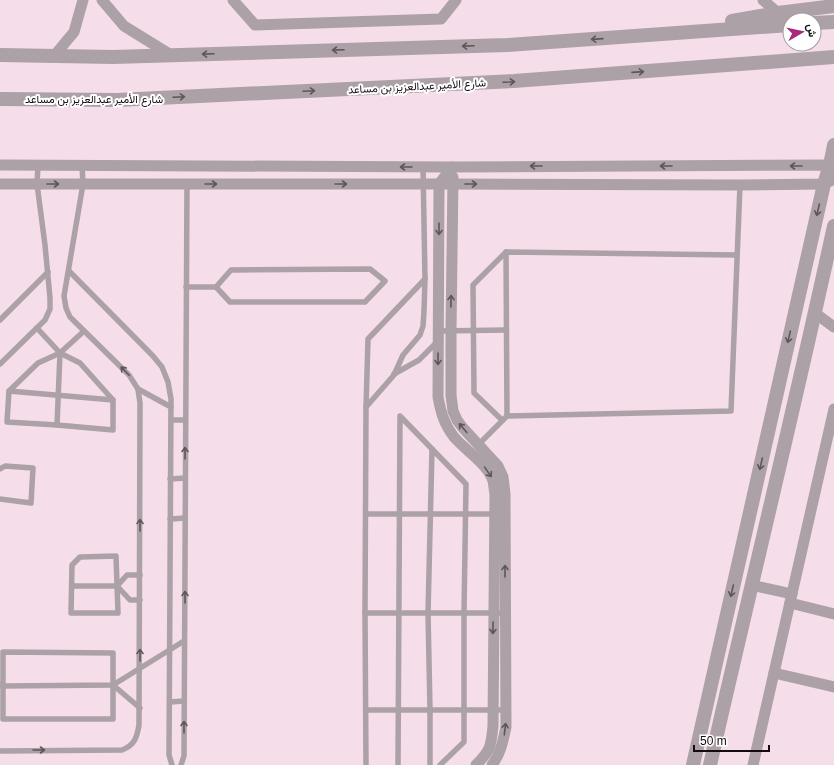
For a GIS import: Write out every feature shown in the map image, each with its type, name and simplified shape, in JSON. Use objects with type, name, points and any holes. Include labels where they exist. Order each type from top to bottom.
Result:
[{"type":"street","points":[[54,56],[74,32],[83,0]]},
{"type":"street","points":[[102,0],[124,26],[171,55]]},
{"type":"street","points":[[233,0],[254,25],[441,19],[456,0]]},
{"type":"street","points":[[763,0],[778,13]]},
{"type":"street","points":[[778,13],[803,0]]},
{"type":"street","points":[[662,34],[778,13],[834,6]]},
{"type":"street","points":[[822,23],[834,22]]},
{"type":"street","points":[[0,55],[112,57],[506,45],[782,26]]},
{"type":"street","name":"شارع الأمير عبدالعزيز بن مساعد","points":[[0,99],[117,100],[514,81],[834,57]]},
{"type":"street","points":[[692,765],[829,182],[834,145]]},
{"type":"street","points":[[0,165],[832,167]]},
{"type":"street","points":[[452,167],[451,395],[453,411],[463,428],[498,466],[503,477],[505,494],[506,727],[498,756],[492,765]]},
{"type":"street","points":[[452,167],[439,184],[438,397],[442,415],[447,426],[455,437],[488,472],[493,480],[495,494],[493,726],[491,743],[488,751],[476,765]]},
{"type":"street","points":[[0,184],[740,185],[829,182]]},
{"type":"street","points":[[710,765],[834,226]]},
{"type":"street","points":[[815,313],[834,327]]},
{"type":"street","points":[[753,765],[834,409]]},
{"type":"street","points":[[751,585],[834,614]]},
{"type":"street","points":[[774,673],[834,687]]},
{"type":"lane","points":[[0,364],[45,320],[50,309],[48,272],[37,184],[38,165]]},
{"type":"lane","points":[[0,751],[122,750],[128,748],[135,741],[139,725],[140,403],[138,389],[129,375],[70,317],[66,308],[64,296],[83,184],[82,166]]},
{"type":"lane","points":[[366,407],[394,375],[403,355],[420,335],[423,326],[423,167]]},
{"type":"lane","points":[[181,765],[184,756],[187,184]]},
{"type":"lane","points":[[736,255],[506,252],[473,285],[474,393],[504,418],[731,411],[736,255],[740,185]]},
{"type":"lane","points":[[470,453],[504,418],[506,252]]},
{"type":"lane","points":[[186,288],[216,287],[231,270],[370,269],[385,281],[365,302],[230,302],[216,287]]},
{"type":"lane","points":[[68,271],[153,356],[162,367],[168,382],[171,399],[169,756],[172,765]]},
{"type":"lane","points":[[0,320],[48,272]]},
{"type":"lane","points":[[366,765],[365,613],[366,407],[368,339],[424,279]]},
{"type":"lane","points":[[37,328],[60,353],[80,363],[113,400],[113,430],[7,422],[9,391],[38,363],[60,353],[84,331]]},
{"type":"lane","points":[[394,375],[419,360],[438,335],[451,331],[506,330]]},
{"type":"lane","points":[[57,425],[60,353]]},
{"type":"lane","points":[[138,389],[171,407]]},
{"type":"lane","points":[[9,391],[113,400]]},
{"type":"lane","points":[[398,765],[400,416],[466,484],[464,742],[440,765]]},
{"type":"lane","points":[[171,420],[186,420]]},
{"type":"lane","points":[[430,765],[428,613],[432,449]]},
{"type":"lane","points":[[0,469],[5,466],[33,468],[31,503],[0,499]]},
{"type":"lane","points":[[170,479],[185,478]]},
{"type":"lane","points":[[366,514],[494,514]]},
{"type":"lane","points":[[170,519],[185,518]]},
{"type":"lane","points":[[116,556],[117,586],[118,613],[71,613],[72,565],[80,557],[116,556]]},
{"type":"lane","points":[[117,586],[127,575],[140,575]]},
{"type":"lane","points":[[72,586],[117,586],[130,600],[140,600]]},
{"type":"lane","points":[[365,613],[506,613]]},
{"type":"lane","points":[[1,686],[113,686],[184,641]]},
{"type":"lane","points":[[3,652],[113,652],[113,686],[113,719],[4,718],[1,686],[3,652]]},
{"type":"lane","points":[[113,686],[140,708]]},
{"type":"lane","points":[[170,702],[184,701]]},
{"type":"lane","points":[[366,710],[506,710]]}]
